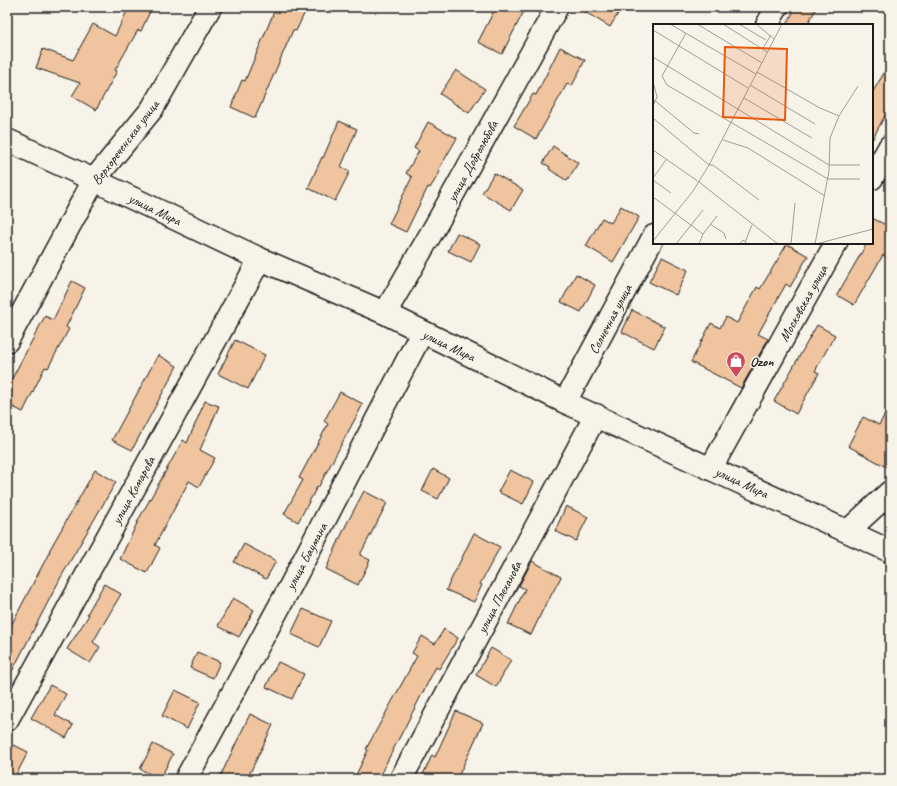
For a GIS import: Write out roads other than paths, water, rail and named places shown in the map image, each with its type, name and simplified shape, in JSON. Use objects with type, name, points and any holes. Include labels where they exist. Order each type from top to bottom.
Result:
[{"type":"street","name":"Верхореченская улица","points":[[7,341],[94,180],[152,109],[210,7]]},
{"type":"street","name":"улица Добролюбова","points":[[385,313],[436,225],[557,7]]},
{"type":"street","points":[[768,24],[777,7]]},
{"type":"street","name":"улица Мира","points":[[7,140],[260,259],[385,313],[566,402],[890,551]]},
{"type":"street","points":[[873,176],[890,146]]},
{"type":"street","name":"Солнечная улица","points":[[566,402],[653,238]]},
{"type":"street","name":"Московская улица","points":[[711,468],[835,244]]},
{"type":"street","name":"улица Комарова","points":[[7,720],[260,259]]},
{"type":"street","name":"улица Баумана","points":[[186,779],[302,564],[422,332]]},
{"type":"street","name":"улица Плеханова","points":[[401,779],[596,415]]},
{"type":"street","points":[[848,531],[890,492]]},
{"type":"place","name":"Ozon","points":[[736,378]]}]
